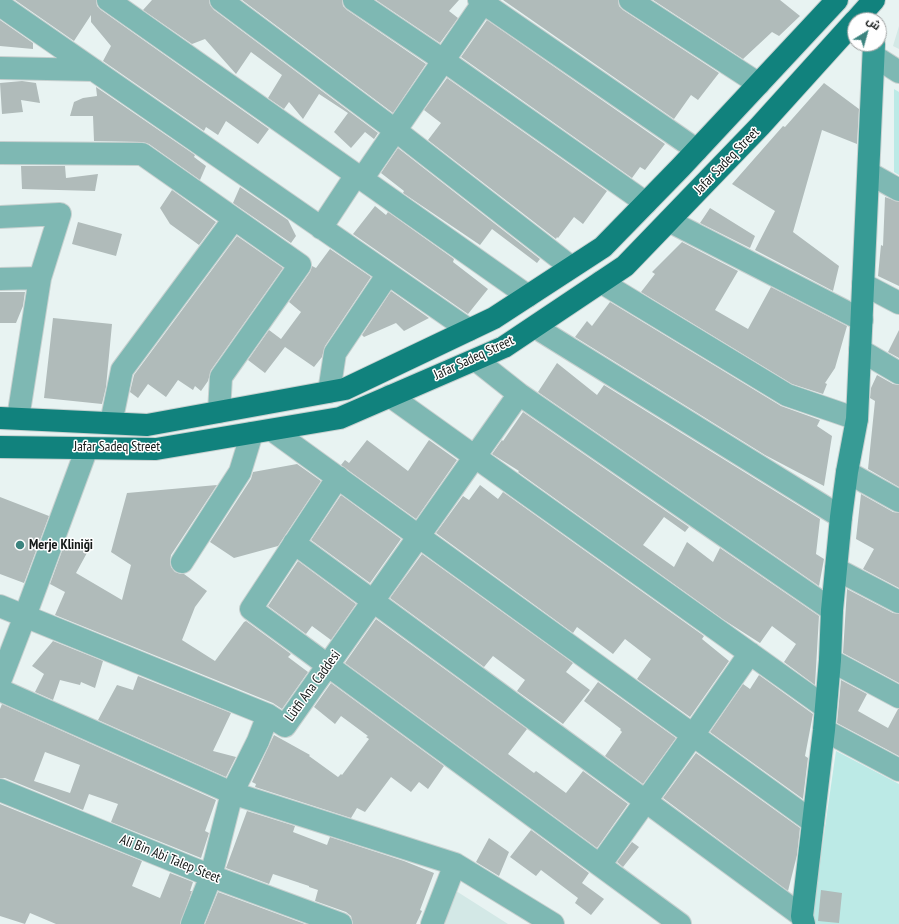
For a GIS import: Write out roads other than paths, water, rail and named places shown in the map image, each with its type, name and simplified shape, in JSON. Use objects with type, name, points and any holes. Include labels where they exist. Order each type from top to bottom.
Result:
[{"type":"main road","name":"Jafar Sadeq Street","points":[[9,418],[147,425],[345,389],[494,318],[603,247],[697,150],[837,0]]},
{"type":"main road","name":"Jafar Sadeq Street","points":[[864,12],[874,0]]},
{"type":"main road","name":"Jafar Sadeq Street","points":[[0,447],[156,449],[340,418],[504,347],[626,266],[760,126],[847,31]]},
{"type":"street","points":[[108,0],[528,296]]},
{"type":"street","points":[[221,0],[395,130],[571,267]]},
{"type":"street","points":[[354,0],[443,60],[646,203]]},
{"type":"street","points":[[630,0],[758,84]]},
{"type":"street","points":[[874,0],[874,12]]},
{"type":"street","points":[[321,228],[395,130],[482,1],[697,150]]},
{"type":"street","points":[[0,5],[468,330]]},
{"type":"street","points":[[803,920],[824,730],[830,660],[832,610],[841,517],[847,472],[857,419],[874,52]]},
{"type":"street","points":[[876,52],[899,72]]},
{"type":"street","points":[[0,68],[94,70]]},
{"type":"street","points":[[0,154],[142,154],[300,265],[221,377],[219,412]]},
{"type":"street","points":[[869,173],[899,190]]},
{"type":"street","points":[[0,217],[60,214],[40,278],[9,418]]},
{"type":"street","points":[[111,423],[122,370],[234,219]]},
{"type":"street","points":[[669,221],[862,320]]},
{"type":"street","points":[[329,392],[335,353],[388,274]]},
{"type":"street","points":[[0,279],[40,278]]},
{"type":"street","points":[[601,282],[787,395],[857,419]]},
{"type":"street","points":[[864,284],[899,303]]},
{"type":"street","points":[[535,327],[841,517]]},
{"type":"street","points":[[860,350],[899,373]]},
{"type":"street","points":[[476,360],[519,394],[832,610]]},
{"type":"street","name":"Lütfi Ana Caddesi","points":[[0,606],[268,715],[285,726],[519,394]]},
{"type":"street","points":[[390,396],[825,707]]},
{"type":"street","points":[[182,562],[240,472],[262,431],[338,477],[813,822]]},
{"type":"street","points":[[0,681],[87,448]]},
{"type":"street","points":[[847,472],[899,501]]},
{"type":"street","points":[[338,477],[251,609],[680,924]]},
{"type":"street","points":[[294,543],[646,802],[803,920]]},
{"type":"street","points":[[836,569],[899,602]]},
{"type":"street","points":[[600,865],[750,653]]},
{"type":"street","points":[[830,660],[899,697]]},
{"type":"street","points":[[0,690],[232,793],[455,864],[553,924]]},
{"type":"street","points":[[192,924],[210,876],[232,793],[258,741],[268,715]]},
{"type":"street","points":[[824,730],[899,770]]},
{"type":"street","name":"Ali Bin Abi Talep Steet","points":[[0,790],[210,876],[341,924]]},
{"type":"street","points":[[432,924],[455,864]]},
{"type":"place","name":"Merje Kliniği","points":[[20,545]]}]
